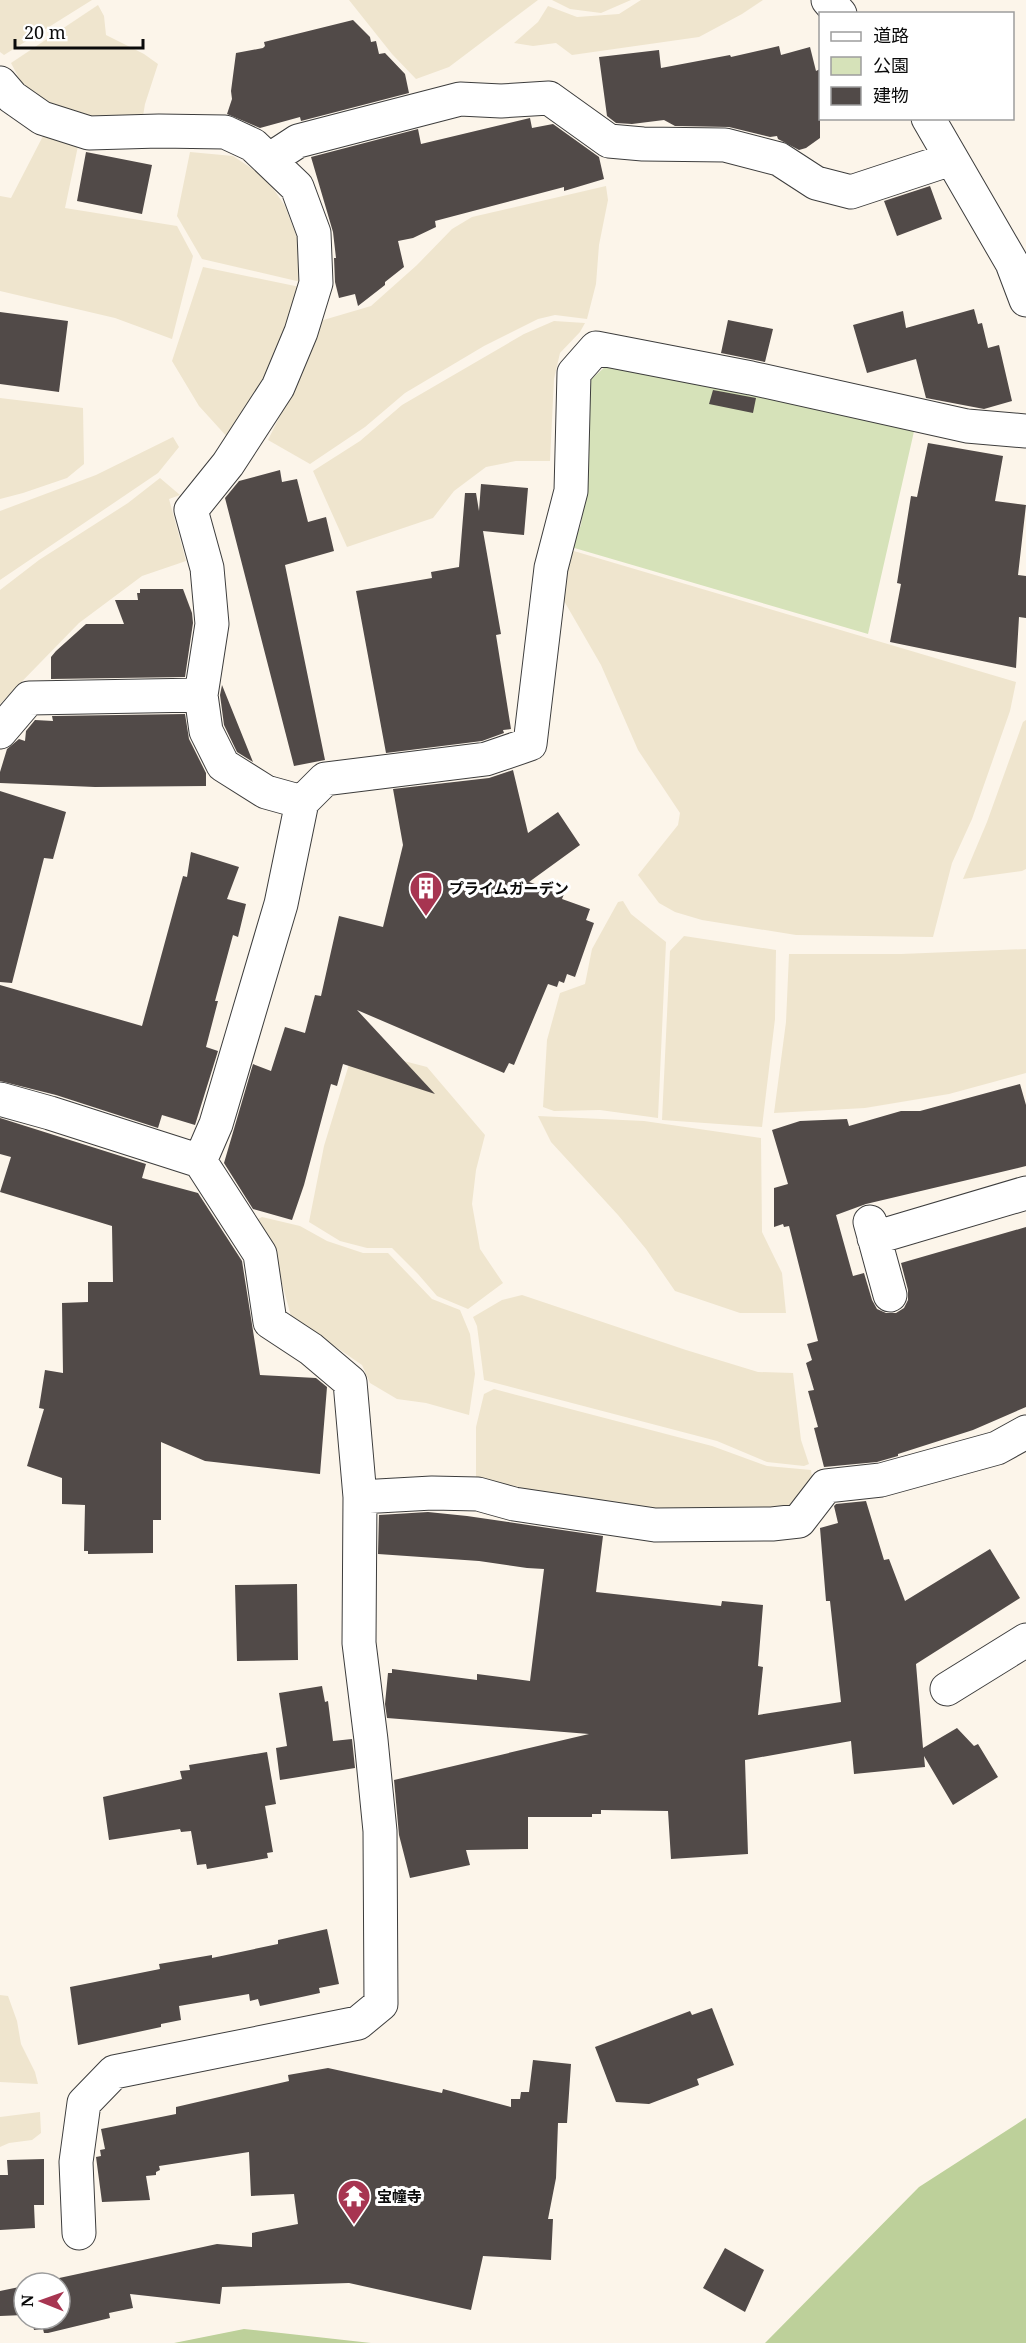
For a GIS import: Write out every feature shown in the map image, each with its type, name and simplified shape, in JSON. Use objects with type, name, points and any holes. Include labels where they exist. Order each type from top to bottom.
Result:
[{"type":"street","points":[[828,0],[838,12]]},
{"type":"street","points":[[0,83],[12,97],[42,118],[89,133],[225,132],[253,145],[297,187],[314,233],[316,283],[301,332],[278,387],[228,464],[191,510],[207,568],[212,624],[201,695],[206,731],[224,765],[266,792],[302,802]]},
{"type":"street","points":[[269,160],[298,141],[459,99],[501,101],[549,98],[609,141],[643,144],[725,145],[779,159],[816,183],[851,192],[951,159]]},
{"type":"street","points":[[929,120],[1012,263],[1026,300]]},
{"type":"street","points":[[200,1161],[216,1124],[281,904],[302,802],[325,779],[486,759],[530,744],[551,568],[571,491],[574,373],[596,348],[805,389],[967,426],[1026,431]]},
{"type":"street","points":[[0,732],[29,698],[201,695]]},
{"type":"street","points":[[0,1099],[200,1161],[260,1254],[270,1322],[311,1349],[350,1382],[360,1497],[359,1643],[380,1831],[381,2004],[358,2023],[114,2072],[84,2103],[76,2162],[79,2233]]},
{"type":"street","points":[[890,1295],[872,1230],[1026,1194]]},
{"type":"street","points":[[360,1497],[478,1494],[514,1504],[655,1525],[790,1522],[799,1521],[826,1486],[881,1480],[997,1448],[1026,1432]]},
{"type":"street","points":[[947,1689],[1026,1640]]},
{"type":"shaded area","points":[[0,0],[92,0],[4,55],[0,52]]},
{"type":"shaded area","points":[[349,0],[538,0],[449,67],[416,79],[392,54]]},
{"type":"shaded area","points":[[552,0],[631,0],[601,13],[570,9]]},
{"type":"shaded area","points":[[641,0],[763,0],[699,37],[572,55],[556,43],[533,46],[514,43],[538,22],[548,6],[577,17],[619,14]]},
{"type":"shaded area","points":[[98,5],[104,16],[106,35],[144,54],[158,64],[145,104],[142,122],[84,118],[43,101],[22,84],[11,63]]},
{"type":"shaded area","points":[[43,136],[78,146],[65,208],[177,226],[193,256],[172,339],[115,318],[0,291],[0,196],[11,198]]},
{"type":"shaded area","points":[[190,152],[233,156],[266,178],[285,206],[298,240],[301,282],[202,259],[177,216]]},
{"type":"shaded area","points":[[606,186],[608,200],[599,245],[596,284],[587,319],[555,315],[538,319],[484,346],[405,393],[365,427],[310,464],[268,440],[301,373],[320,321],[371,306],[417,265],[452,229],[472,217]]},
{"type":"shaded area","points":[[203,267],[300,287],[277,356],[229,439],[199,406],[172,361]]},
{"type":"shaded area","points":[[554,321],[585,323],[580,332],[560,353],[554,379],[550,461],[516,461],[486,467],[454,491],[433,518],[347,547],[313,471],[360,441],[402,405],[524,334]]},
{"type":"shaded area","points":[[0,398],[83,408],[84,464],[67,478],[0,499]]},
{"type":"shaded area","points":[[173,437],[179,447],[158,473],[0,580],[0,511],[96,475]]},
{"type":"shaded area","points":[[160,478],[180,495],[169,499],[186,561],[142,576],[79,623],[0,704],[0,590],[39,560],[128,503]]},
{"type":"shaded area","points":[[567,549],[1016,682],[1010,711],[972,819],[952,863],[933,937],[796,935],[702,920],[675,912],[659,903],[638,875],[678,825],[680,813],[638,750],[601,665],[560,594]]},
{"type":"shaded area","points":[[1026,720],[1026,869],[963,879],[987,822],[1023,722]]},
{"type":"shaded area","points":[[623,901],[631,914],[666,942],[658,1118],[600,1110],[554,1111],[543,1107],[547,1040],[560,993],[585,984],[592,949],[618,902]]},
{"type":"shaded area","points":[[684,936],[776,950],[775,1019],[762,1127],[662,1120],[670,951]]},
{"type":"shaded area","points":[[1026,949],[1026,1073],[949,1094],[865,1108],[774,1113],[786,1022],[789,954],[901,954]]},
{"type":"shaded area","points":[[354,1048],[427,1067],[485,1135],[476,1170],[472,1204],[480,1249],[503,1283],[468,1309],[437,1296],[392,1248],[367,1248],[340,1241],[309,1222],[324,1146]]},
{"type":"shaded area","points":[[538,1116],[644,1121],[761,1138],[762,1232],[782,1273],[786,1313],[740,1313],[675,1291],[646,1249],[618,1215],[551,1142]]},
{"type":"shaded area","points":[[262,1217],[300,1226],[327,1241],[363,1253],[388,1253],[432,1299],[460,1310],[470,1334],[475,1374],[469,1415],[426,1403],[397,1399],[370,1383],[362,1365],[291,1316],[273,1251],[254,1221]]},
{"type":"shaded area","points":[[522,1295],[758,1372],[793,1373],[801,1440],[809,1464],[804,1466],[767,1462],[717,1441],[484,1380],[477,1326],[473,1317],[502,1300]]},
{"type":"shaded area","points":[[494,1389],[712,1446],[767,1466],[811,1470],[813,1485],[796,1505],[698,1517],[476,1481],[476,1427],[484,1394]]},
{"type":"shaded area","points":[[0,1995],[8,1996],[17,2021],[21,2044],[35,2072],[38,2084],[0,2082]]},
{"type":"shaded area","points":[[40,2112],[41,2133],[32,2140],[9,2143],[0,2147],[0,2117]]},
{"type":"green space","points":[[606,366],[915,427],[868,634],[571,547],[581,525],[584,503],[588,382]]},
{"type":"green space","points":[[1026,2118],[1026,2343],[765,2343],[919,2187]]},
{"type":"green space","points":[[244,2329],[371,2343],[174,2343]]},
{"type":"building","points":[[353,20],[370,37],[371,42],[376,41],[379,54],[385,53],[405,74],[409,93],[301,121],[300,117],[260,128],[227,114],[232,99],[236,53],[263,48],[264,42]]},
{"type":"building","points":[[779,46],[781,55],[810,47],[816,71],[819,70],[820,138],[799,150],[778,139],[777,136],[770,137],[729,127],[675,126],[664,120],[632,124],[616,123],[607,116],[599,57],[659,50],[661,68],[730,55],[731,57]]},
{"type":"building","points":[[530,118],[532,128],[553,124],[599,157],[604,179],[564,191],[564,187],[435,221],[436,227],[413,238],[398,241],[404,267],[385,282],[385,285],[358,306],[355,294],[339,298],[335,282],[334,258],[336,258],[333,232],[311,157],[418,129],[421,144]]},
{"type":"building","points":[[86,152],[152,165],[142,214],[77,201]]},
{"type":"building","points":[[930,186],[942,219],[897,236],[884,201]]},
{"type":"building","points":[[974,309],[978,324],[982,323],[988,348],[999,345],[1012,401],[984,409],[926,398],[916,359],[867,373],[853,325],[903,311],[906,328]]},
{"type":"building","points":[[0,312],[68,321],[59,392],[0,384]]},
{"type":"building","points":[[728,320],[773,329],[765,362],[721,353]]},
{"type":"building","points":[[713,390],[756,398],[753,413],[709,404]]},
{"type":"building","points":[[928,443],[1003,456],[995,501],[1026,505],[1018,575],[1026,576],[1026,618],[1019,617],[1016,668],[890,642],[901,584],[897,583],[911,496],[917,497]]},
{"type":"building","points":[[280,470],[282,482],[297,479],[308,522],[326,517],[334,551],[285,565],[325,760],[294,766],[225,498],[239,481]]},
{"type":"building","points":[[481,484],[528,488],[524,535],[483,531],[501,634],[496,635],[511,729],[503,730],[504,733],[482,741],[386,753],[356,591],[432,578],[431,572],[459,567],[465,493],[476,493],[479,511]]},
{"type":"building","points":[[140,589],[183,589],[192,613],[193,623],[185,677],[51,679],[51,657],[56,651],[86,624],[124,624],[115,600],[138,600],[137,593],[140,593]]},
{"type":"building","points":[[222,685],[253,762],[237,752],[224,725],[220,695]]},
{"type":"building","points":[[185,714],[189,739],[206,773],[206,786],[95,787],[0,783],[0,772],[7,749],[19,739],[25,741],[26,731],[35,720],[53,721],[52,716]]},
{"type":"building","points":[[513,770],[528,833],[558,812],[580,845],[529,882],[564,894],[562,899],[590,909],[586,920],[594,923],[575,977],[567,974],[564,983],[559,981],[557,987],[548,984],[514,1065],[509,1063],[504,1073],[357,1010],[435,1094],[343,1064],[337,1086],[331,1084],[304,1185],[292,1220],[253,1209],[224,1163],[253,1064],[271,1071],[285,1027],[305,1033],[315,995],[321,996],[339,916],[383,927],[403,845],[393,789],[489,778]]},
{"type":"building","points":[[0,791],[66,812],[53,859],[44,858],[12,983],[0,982]]},
{"type":"building","points":[[191,852],[239,867],[227,899],[246,904],[238,937],[233,935],[215,1001],[218,1001],[206,1047],[218,1051],[195,1125],[162,1115],[158,1128],[56,1095],[0,1081],[0,985],[142,1026],[183,876],[187,877]]},
{"type":"building","points":[[1020,1084],[1026,1105],[1026,1166],[866,1204],[836,1215],[853,1276],[864,1273],[872,1300],[877,1309],[886,1313],[896,1313],[904,1308],[908,1300],[908,1290],[901,1263],[1026,1227],[1026,1407],[973,1430],[898,1454],[898,1456],[877,1462],[824,1467],[814,1428],[818,1427],[808,1391],[814,1390],[806,1363],[812,1360],[807,1344],[818,1341],[789,1226],[784,1227],[783,1224],[774,1227],[774,1188],[788,1184],[772,1130],[800,1121],[847,1119],[849,1126],[901,1111],[920,1111]]},
{"type":"building","points":[[0,1118],[146,1164],[142,1178],[198,1193],[242,1261],[260,1375],[316,1378],[327,1387],[320,1474],[205,1461],[161,1442],[161,1520],[153,1520],[153,1553],[88,1554],[88,1551],[84,1551],[85,1505],[62,1504],[62,1478],[27,1466],[44,1409],[39,1408],[45,1370],[63,1373],[62,1303],[88,1302],[88,1282],[113,1282],[112,1226],[0,1192],[11,1157],[0,1154]]},
{"type":"building","points":[[866,1501],[884,1560],[889,1559],[905,1601],[990,1549],[1020,1598],[916,1664],[923,1748],[957,1728],[974,1746],[978,1744],[998,1777],[953,1805],[924,1756],[925,1767],[854,1774],[851,1741],[745,1760],[748,1854],[671,1859],[668,1811],[601,1810],[601,1814],[592,1814],[592,1817],[528,1817],[528,1849],[466,1850],[470,1865],[410,1878],[399,1835],[394,1780],[589,1734],[387,1718],[385,1704],[388,1673],[392,1673],[392,1669],[477,1680],[477,1674],[530,1681],[544,1569],[479,1561],[378,1554],[379,1515],[428,1512],[603,1536],[596,1592],[721,1606],[722,1601],[763,1605],[758,1666],[763,1667],[758,1715],[841,1702],[830,1601],[826,1601],[820,1528],[838,1523],[834,1506],[836,1504]]},
{"type":"building","points":[[297,1584],[298,1660],[237,1661],[235,1585]]},
{"type":"building","points":[[322,1686],[325,1702],[328,1701],[333,1741],[352,1739],[355,1768],[280,1780],[276,1748],[287,1746],[279,1693]]},
{"type":"building","points":[[267,1752],[276,1804],[265,1806],[273,1852],[267,1853],[268,1858],[207,1869],[206,1864],[197,1865],[191,1831],[181,1832],[180,1829],[109,1840],[103,1797],[182,1779],[180,1771],[190,1770],[189,1765]]},
{"type":"building","points":[[327,1929],[339,1984],[319,1988],[320,1993],[260,2006],[258,1999],[250,2001],[249,1994],[179,2006],[181,2020],[161,2024],[161,2027],[78,2045],[70,1987],[160,1969],[159,1964],[212,1955],[212,1958],[278,1944],[278,1940]]},
{"type":"building","points":[[712,2008],[734,2065],[697,2079],[699,2085],[649,2104],[616,2102],[595,2047],[690,2011],[692,2015]]},
{"type":"building","points":[[533,2060],[571,2064],[567,2123],[558,2123],[556,2178],[548,2219],[553,2219],[551,2260],[483,2256],[471,2310],[349,2283],[222,2287],[220,2304],[130,2294],[133,2308],[109,2313],[110,2318],[72,2327],[72,2275],[217,2244],[252,2247],[252,2233],[298,2224],[294,2194],[251,2196],[249,2152],[159,2166],[160,2170],[156,2172],[156,2175],[146,2176],[150,2200],[102,2202],[96,2157],[101,2156],[100,2150],[105,2149],[101,2129],[176,2114],[176,2107],[289,2081],[288,2075],[328,2068],[442,2093],[443,2089],[511,2107],[511,2099],[520,2099],[521,2092],[529,2092]]},
{"type":"building","points":[[44,2159],[44,2205],[34,2205],[35,2228],[0,2230],[0,2175],[8,2175],[7,2160]]},
{"type":"building","points":[[725,2248],[764,2270],[745,2312],[703,2288]]},
{"type":"building","points":[[12,2288],[12,2316],[0,2316],[0,2291]]},
{"type":"place","name":"プライムガーデン","points":[[426,917]]},
{"type":"place","name":"宝幢寺","points":[[354,2225]]}]
